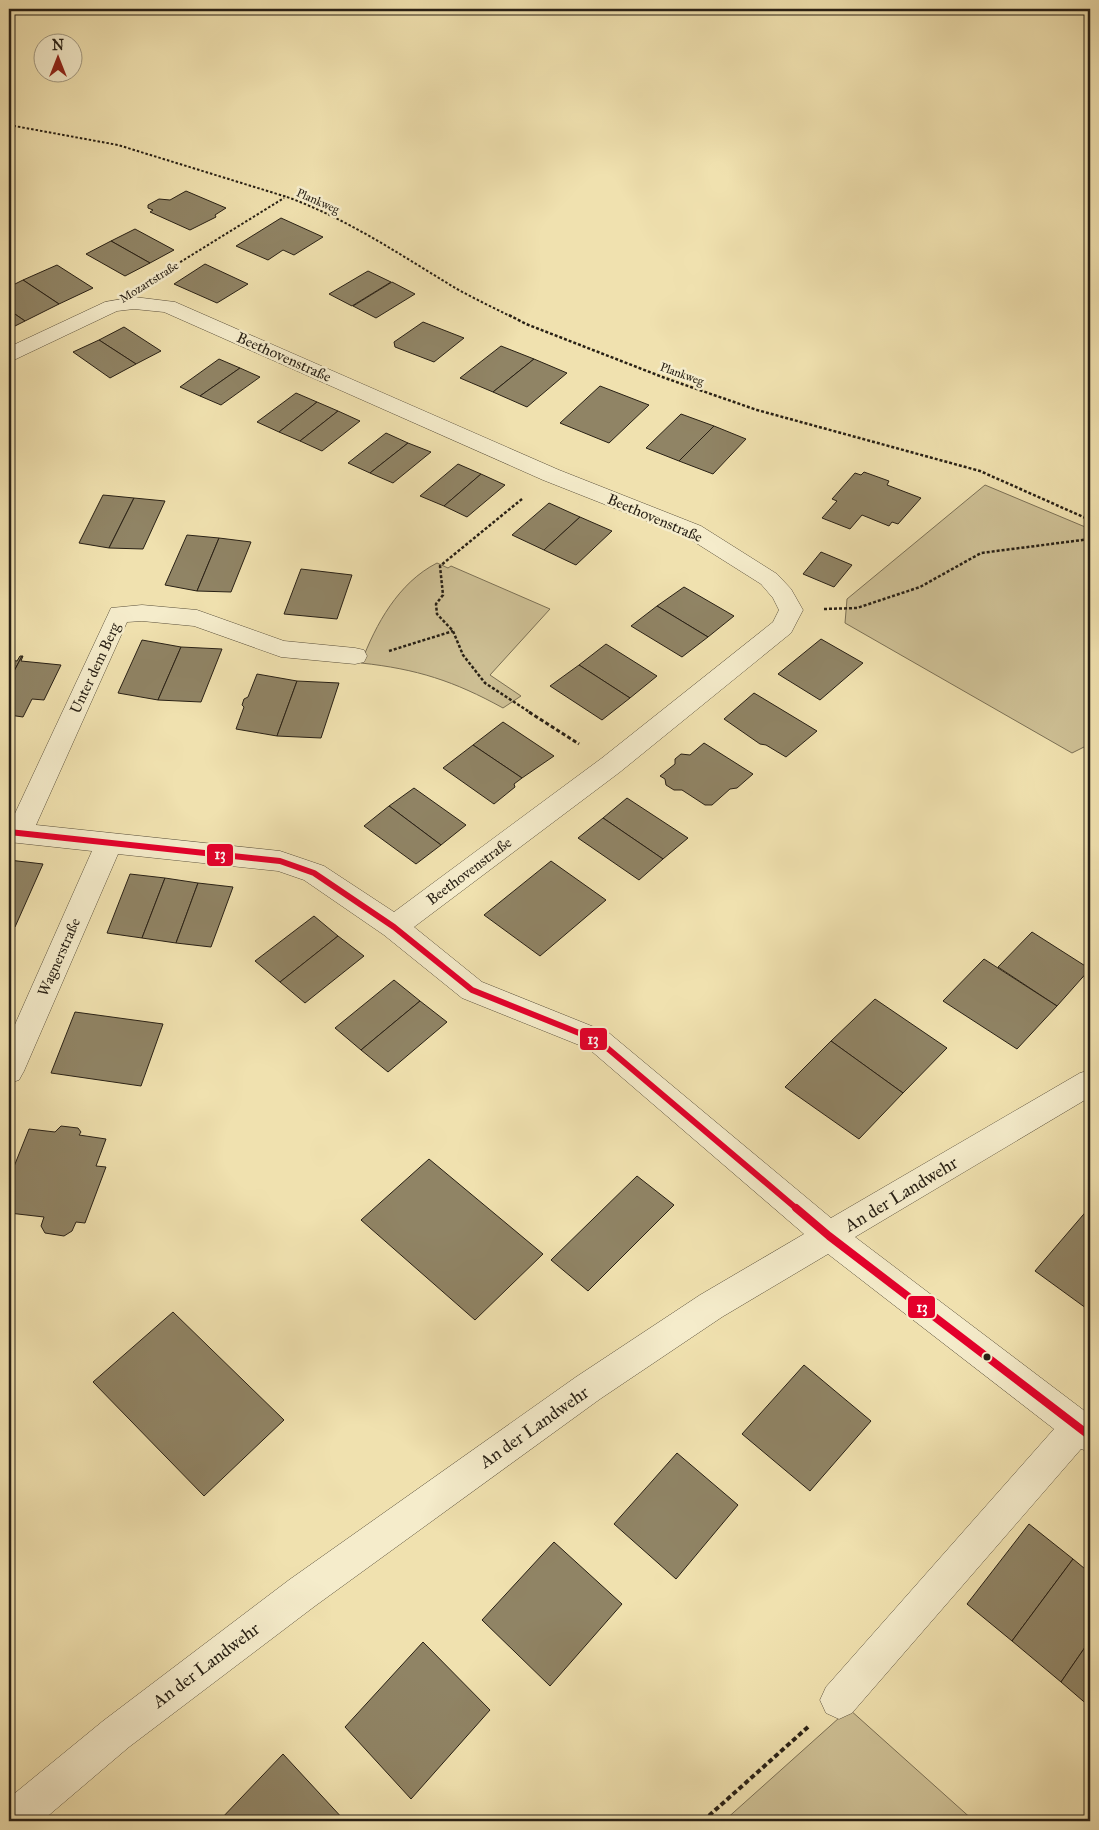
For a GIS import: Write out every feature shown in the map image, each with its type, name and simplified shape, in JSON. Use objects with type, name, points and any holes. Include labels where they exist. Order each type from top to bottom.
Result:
[{"type":"street","name":"Beethovenstraße","points":[[112,306],[134,303],[168,306],[551,475],[694,531],[769,579],[783,594],[791,610],[783,627],[771,638],[610,765],[394,927]]},
{"type":"street","name":"Mozartstraße","points":[[9,355],[112,306]]},
{"type":"street","name":"Unter dem Berg","points":[[355,656],[281,649],[197,618],[142,613],[119,614],[14,833],[280,861],[314,873],[394,927],[472,990],[599,1041],[830,1236],[1084,1432]]},
{"type":"street","name":"Wagnerstraße","points":[[9,1070],[108,843]]},
{"type":"street","name":"An der Landwehr","points":[[12,1821],[124,1728],[302,1593],[440,1492],[588,1388],[712,1306],[1090,1082]]},
{"type":"street","points":[[839,1700],[1084,1432]]},
{"type":"path","name":"Plankweg","points":[[9,125],[118,146],[240,181],[315,207],[382,242],[459,290],[526,324],[666,378],[757,410],[980,471],[1090,520]]},
{"type":"path","name":"Mozartstraße","points":[[112,306],[286,197]]},
{"type":"path","points":[[551,475],[440,566],[443,595],[436,604],[437,614],[453,631],[463,655],[485,683],[610,765]]},
{"type":"path","points":[[791,610],[857,608],[920,588],[981,553],[1090,539]]},
{"type":"path","points":[[355,656],[378,655],[453,631]]},
{"type":"path","points":[[703,1821],[839,1700]]},
{"type":"shaded area","points":[[985,485],[1090,529],[1090,744],[1072,753],[845,623],[847,599]]},
{"type":"shaded area","points":[[437,563],[448,568],[451,566],[550,609],[490,675],[521,696],[503,708],[451,683],[400,669],[361,663],[381,619],[390,606],[400,593],[423,571]]},
{"type":"shaded area","points":[[849,1709],[974,1821],[724,1821]]},
{"type":"building","points":[[186,191],[226,208],[215,215],[216,217],[190,230],[150,212],[153,210],[148,208],[148,205],[159,199],[170,200]]},
{"type":"building","points":[[281,218],[323,237],[294,255],[283,250],[268,260],[236,246]]},
{"type":"building","points":[[135,229],[174,250],[150,263],[111,241]]},
{"type":"building","points":[[111,241],[150,263],[125,276],[86,254]]},
{"type":"building","points":[[205,264],[248,284],[217,303],[174,284]]},
{"type":"building","points":[[57,265],[93,288],[59,304],[23,280]]},
{"type":"building","points":[[368,271],[391,282],[352,306],[329,294]]},
{"type":"building","points":[[23,280],[59,304],[25,321],[9,310],[9,287]]},
{"type":"building","points":[[392,282],[415,294],[376,318],[353,306]]},
{"type":"building","points":[[9,310],[25,321],[9,329]]},
{"type":"building","points":[[423,322],[464,338],[434,362],[395,347],[394,342]]},
{"type":"building","points":[[124,327],[161,351],[136,364],[99,340]]},
{"type":"building","points":[[99,340],[136,364],[110,378],[73,352]]},
{"type":"building","points":[[501,346],[534,359],[493,392],[460,378]]},
{"type":"building","points":[[219,359],[240,368],[200,396],[180,387]]},
{"type":"building","points":[[534,359],[567,373],[527,407],[493,392]]},
{"type":"building","points":[[240,368],[260,377],[221,405],[200,396]]},
{"type":"building","points":[[600,386],[649,405],[609,443],[560,423]]},
{"type":"building","points":[[296,393],[317,402],[279,432],[257,422]]},
{"type":"building","points":[[317,402],[338,411],[300,441],[279,432]]},
{"type":"building","points":[[338,411],[360,421],[322,451],[300,441]]},
{"type":"building","points":[[681,414],[714,426],[679,461],[646,448]]},
{"type":"building","points":[[714,426],[746,439],[713,474],[679,461]]},
{"type":"building","points":[[386,433],[408,443],[370,473],[348,463]]},
{"type":"building","points":[[408,443],[431,452],[393,483],[370,473]]},
{"type":"building","points":[[458,464],[481,474],[444,506],[420,496]]},
{"type":"building","points":[[864,472],[889,481],[887,485],[921,498],[898,524],[892,522],[889,526],[862,515],[850,529],[822,518],[837,501],[832,499],[855,473],[861,475]]},
{"type":"building","points":[[481,474],[505,485],[467,517],[444,506]]},
{"type":"building","points":[[103,495],[134,498],[109,548],[79,543]]},
{"type":"building","points":[[134,498],[165,501],[143,549],[109,548]]},
{"type":"building","points":[[549,503],[580,517],[544,550],[512,535]]},
{"type":"building","points":[[580,517],[612,531],[576,565],[544,550]]},
{"type":"building","points":[[187,535],[219,538],[197,591],[165,585]]},
{"type":"building","points":[[219,538],[251,542],[231,592],[197,591]]},
{"type":"building","points":[[821,552],[852,565],[834,587],[803,574]]},
{"type":"building","points":[[301,569],[352,575],[337,619],[284,614]]},
{"type":"building","points":[[684,587],[734,616],[708,637],[657,606]]},
{"type":"building","points":[[657,606],[708,637],[682,657],[631,626]]},
{"type":"building","points":[[821,639],[863,663],[820,700],[778,674]]},
{"type":"building","points":[[142,640],[181,647],[158,700],[118,693]]},
{"type":"building","points":[[606,644],[657,676],[630,698],[579,665]]},
{"type":"building","points":[[181,647],[222,649],[201,702],[158,700]]},
{"type":"building","points":[[22,656],[9,681],[9,660],[17,661]]},
{"type":"building","points":[[22,656],[21,661],[61,665],[44,700],[32,699],[23,717],[9,715],[9,681]]},
{"type":"building","points":[[579,665],[630,698],[602,720],[550,686]]},
{"type":"building","points":[[257,674],[297,681],[277,736],[236,729],[244,707],[242,705],[244,699],[248,697]]},
{"type":"building","points":[[297,681],[339,683],[321,738],[277,736]]},
{"type":"building","points":[[754,693],[817,731],[786,757],[766,745],[760,744],[724,719]]},
{"type":"building","points":[[503,722],[554,756],[522,778],[473,745]]},
{"type":"building","points":[[704,743],[753,774],[737,788],[730,789],[712,805],[705,805],[682,790],[674,790],[666,785],[665,779],[660,776],[675,764],[675,759],[681,754],[690,755]]},
{"type":"building","points":[[473,745],[522,778],[514,784],[515,787],[494,804],[443,768]]},
{"type":"building","points":[[414,788],[466,825],[441,845],[389,806]]},
{"type":"building","points":[[627,798],[688,838],[663,859],[603,818]]},
{"type":"building","points":[[389,806],[441,845],[416,864],[364,826]]},
{"type":"building","points":[[603,818],[663,859],[639,880],[578,838]]},
{"type":"building","points":[[9,860],[43,864],[15,927],[9,926]]},
{"type":"building","points":[[551,861],[606,900],[540,956],[484,915]]},
{"type":"building","points":[[130,874],[165,878],[142,938],[107,933]]},
{"type":"building","points":[[165,878],[198,883],[176,943],[142,938]]},
{"type":"building","points":[[198,883],[233,887],[211,947],[176,943]]},
{"type":"building","points":[[314,916],[338,936],[280,982],[255,961]]},
{"type":"building","points":[[1032,932],[1090,969],[1057,1006],[998,967]]},
{"type":"building","points":[[338,936],[364,956],[305,1003],[280,982]]},
{"type":"building","points":[[984,959],[1057,1006],[1017,1049],[943,1001]]},
{"type":"building","points":[[394,980],[420,1001],[361,1050],[335,1028]]},
{"type":"building","points":[[875,999],[947,1048],[903,1093],[831,1041]]},
{"type":"building","points":[[420,1001],[447,1022],[388,1072],[361,1050]]},
{"type":"building","points":[[75,1012],[163,1024],[141,1086],[51,1073]]},
{"type":"building","points":[[831,1041],[903,1093],[859,1139],[785,1087]]},
{"type":"building","points":[[61,1126],[78,1128],[81,1132],[79,1135],[106,1139],[96,1166],[106,1167],[85,1223],[76,1222],[72,1231],[64,1236],[45,1233],[41,1226],[44,1217],[9,1213],[9,1179],[29,1129],[55,1132]]},
{"type":"building","points":[[429,1159],[543,1254],[475,1320],[361,1220]]},
{"type":"building","points":[[637,1176],[674,1205],[588,1291],[551,1260]]},
{"type":"building","points":[[1090,1209],[1090,1311],[1035,1271]]},
{"type":"building","points":[[173,1312],[284,1420],[204,1496],[93,1382]]},
{"type":"building","points":[[804,1365],[871,1421],[810,1491],[742,1434]]},
{"type":"building","points":[[677,1453],[738,1505],[676,1579],[614,1524]]},
{"type":"building","points":[[1029,1524],[1073,1559],[1012,1641],[967,1604]]},
{"type":"building","points":[[554,1542],[622,1604],[550,1686],[482,1620]]},
{"type":"building","points":[[1073,1559],[1090,1573],[1090,1640],[1061,1682],[1012,1641]]},
{"type":"building","points":[[1090,1640],[1090,1707],[1061,1682]]},
{"type":"building","points":[[423,1642],[490,1710],[411,1799],[345,1727]]},
{"type":"building","points":[[283,1754],[345,1821],[219,1821]]},
{"type":"transit line","name":"13","points":[[9,832],[280,861],[314,873],[394,927],[472,990],[599,1041],[829,1236],[1090,1436]]}]
